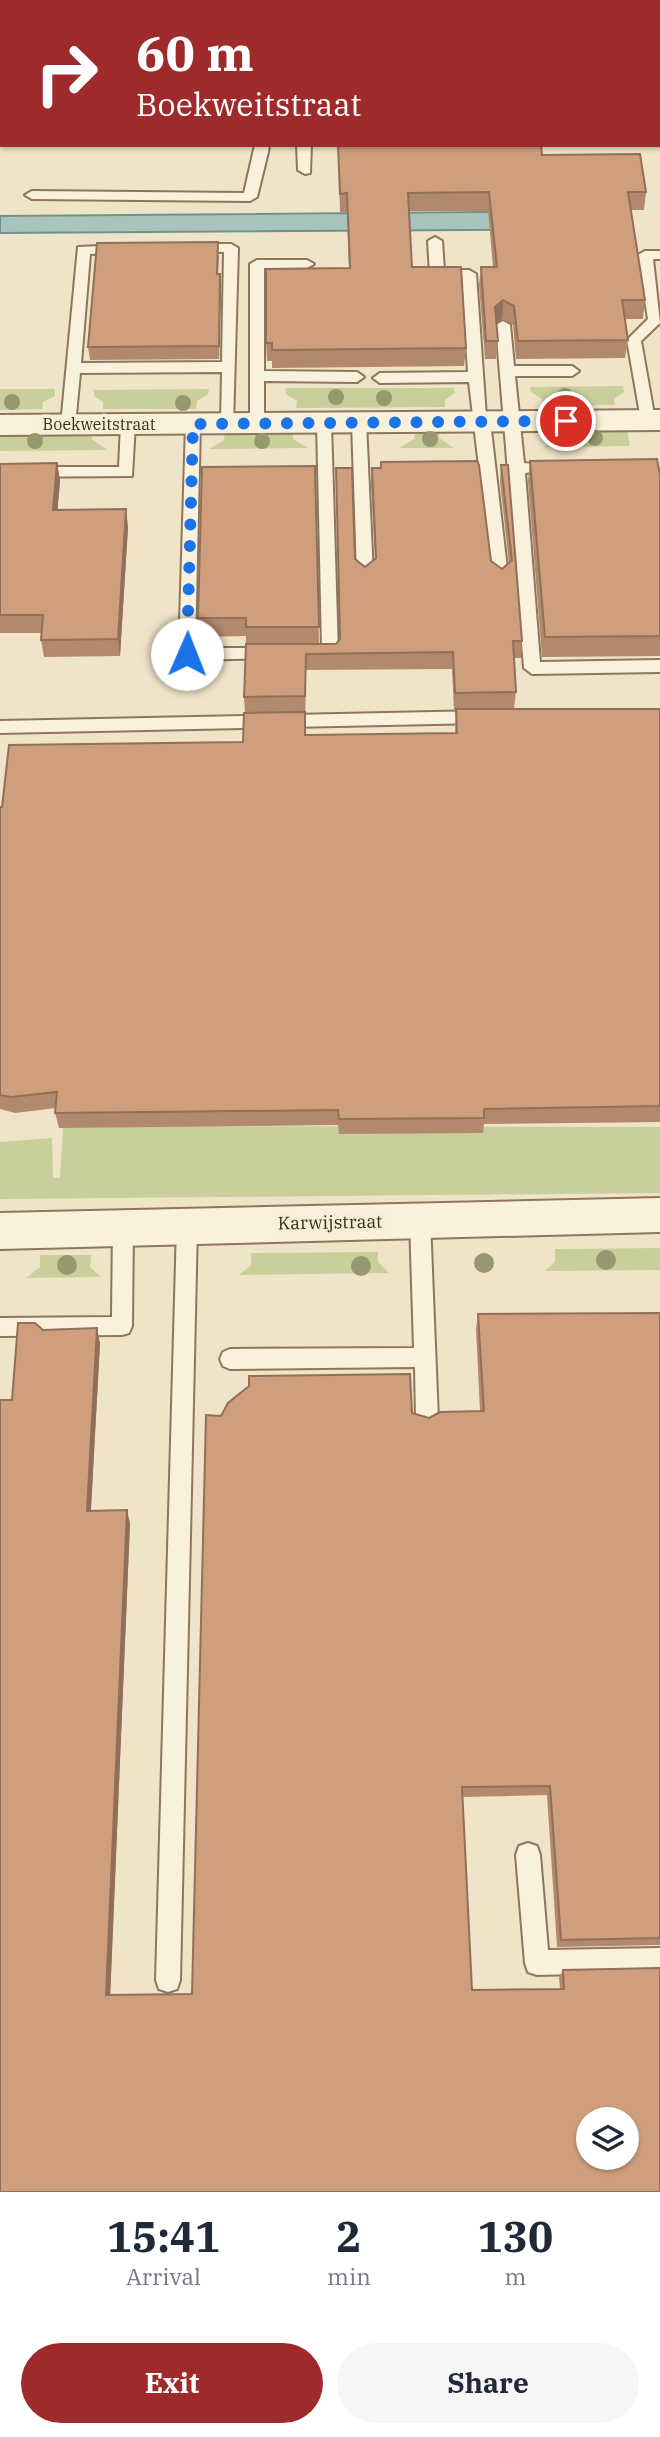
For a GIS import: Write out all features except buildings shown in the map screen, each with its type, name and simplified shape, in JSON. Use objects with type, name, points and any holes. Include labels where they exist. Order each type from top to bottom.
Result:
[{"type":"street","name":"Boekweitstraat","points":[[0,425],[654,420]]},
{"type":"street","name":"Karwijstraat","points":[[0,1231],[660,1215]]},
{"type":"lane","points":[[32,195],[250,197],[252,176],[261,162],[262,147]]},
{"type":"lane","points":[[304,147],[305,170]]},
{"type":"lane","points":[[435,241],[437,274],[469,274],[476,377],[491,421],[517,468],[532,668],[660,666]]},
{"type":"lane","points":[[177,248],[231,248],[229,367],[242,423]]},
{"type":"lane","points":[[68,425],[83,250],[137,249]]},
{"type":"lane","points":[[654,420],[634,340],[654,320],[645,255],[660,255]]},
{"type":"lane","points":[[242,423],[256,376],[257,264],[307,264]]},
{"type":"lane","points":[[500,577],[491,421],[507,371],[503,325]]},
{"type":"lane","points":[[73,368],[229,367]]},
{"type":"lane","points":[[507,371],[572,371]]},
{"type":"lane","points":[[256,376],[357,377]]},
{"type":"lane","points":[[380,378],[476,377]]},
{"type":"lane","points":[[193,424],[198,475],[187,654],[330,654],[319,476],[324,422]]},
{"type":"lane","points":[[359,422],[366,575]]},
{"type":"lane","points":[[0,472],[127,472],[128,424]]},
{"type":"lane","points":[[517,468],[544,468]]},
{"type":"lane","points":[[0,727],[495,717]]},
{"type":"lane","points":[[421,1220],[427,1420]]},
{"type":"lane","points":[[168,1980],[187,1226]]},
{"type":"lane","points":[[0,1327],[122,1326],[123,1227]]},
{"type":"lane","points":[[230,1359],[425,1357]]},
{"type":"lane","points":[[528,1855],[537,1963],[660,1960]]},
{"type":"green space","points":[[623,386],[624,392],[614,399],[615,405],[543,406],[542,399],[531,392],[530,387]]},
{"type":"green space","points":[[285,388],[454,388],[455,393],[445,400],[445,407],[296,408],[297,401],[286,394]]},
{"type":"green space","points":[[0,389],[53,389],[55,396],[43,402],[42,409],[0,410]]},
{"type":"green space","points":[[209,389],[208,394],[197,401],[196,409],[103,409],[103,402],[94,396],[94,390]]},
{"type":"green space","points":[[627,430],[630,446],[545,447],[556,437],[555,431]]},
{"type":"green space","points":[[439,431],[439,438],[454,448],[399,448],[414,439],[415,432]]},
{"type":"green space","points":[[225,433],[293,433],[293,439],[308,448],[209,449],[224,440]]},
{"type":"green space","points":[[92,435],[92,439],[107,450],[0,451],[0,436]]},
{"type":"green space","points":[[63,1126],[660,1127],[660,1193],[0,1199],[0,1142],[52,1138],[53,1178],[60,1178]]},
{"type":"green space","points":[[660,1248],[660,1270],[545,1271],[555,1262],[555,1249]]},
{"type":"green space","points":[[378,1252],[378,1262],[389,1273],[239,1275],[251,1265],[251,1253]]},
{"type":"green space","points":[[40,1255],[91,1255],[90,1267],[101,1277],[26,1278],[40,1267]]},
{"type":"water","points":[[606,211],[615,229],[0,233],[0,216]]},
{"type":"route","points":[[187,654],[193,424],[566,421]]}]
